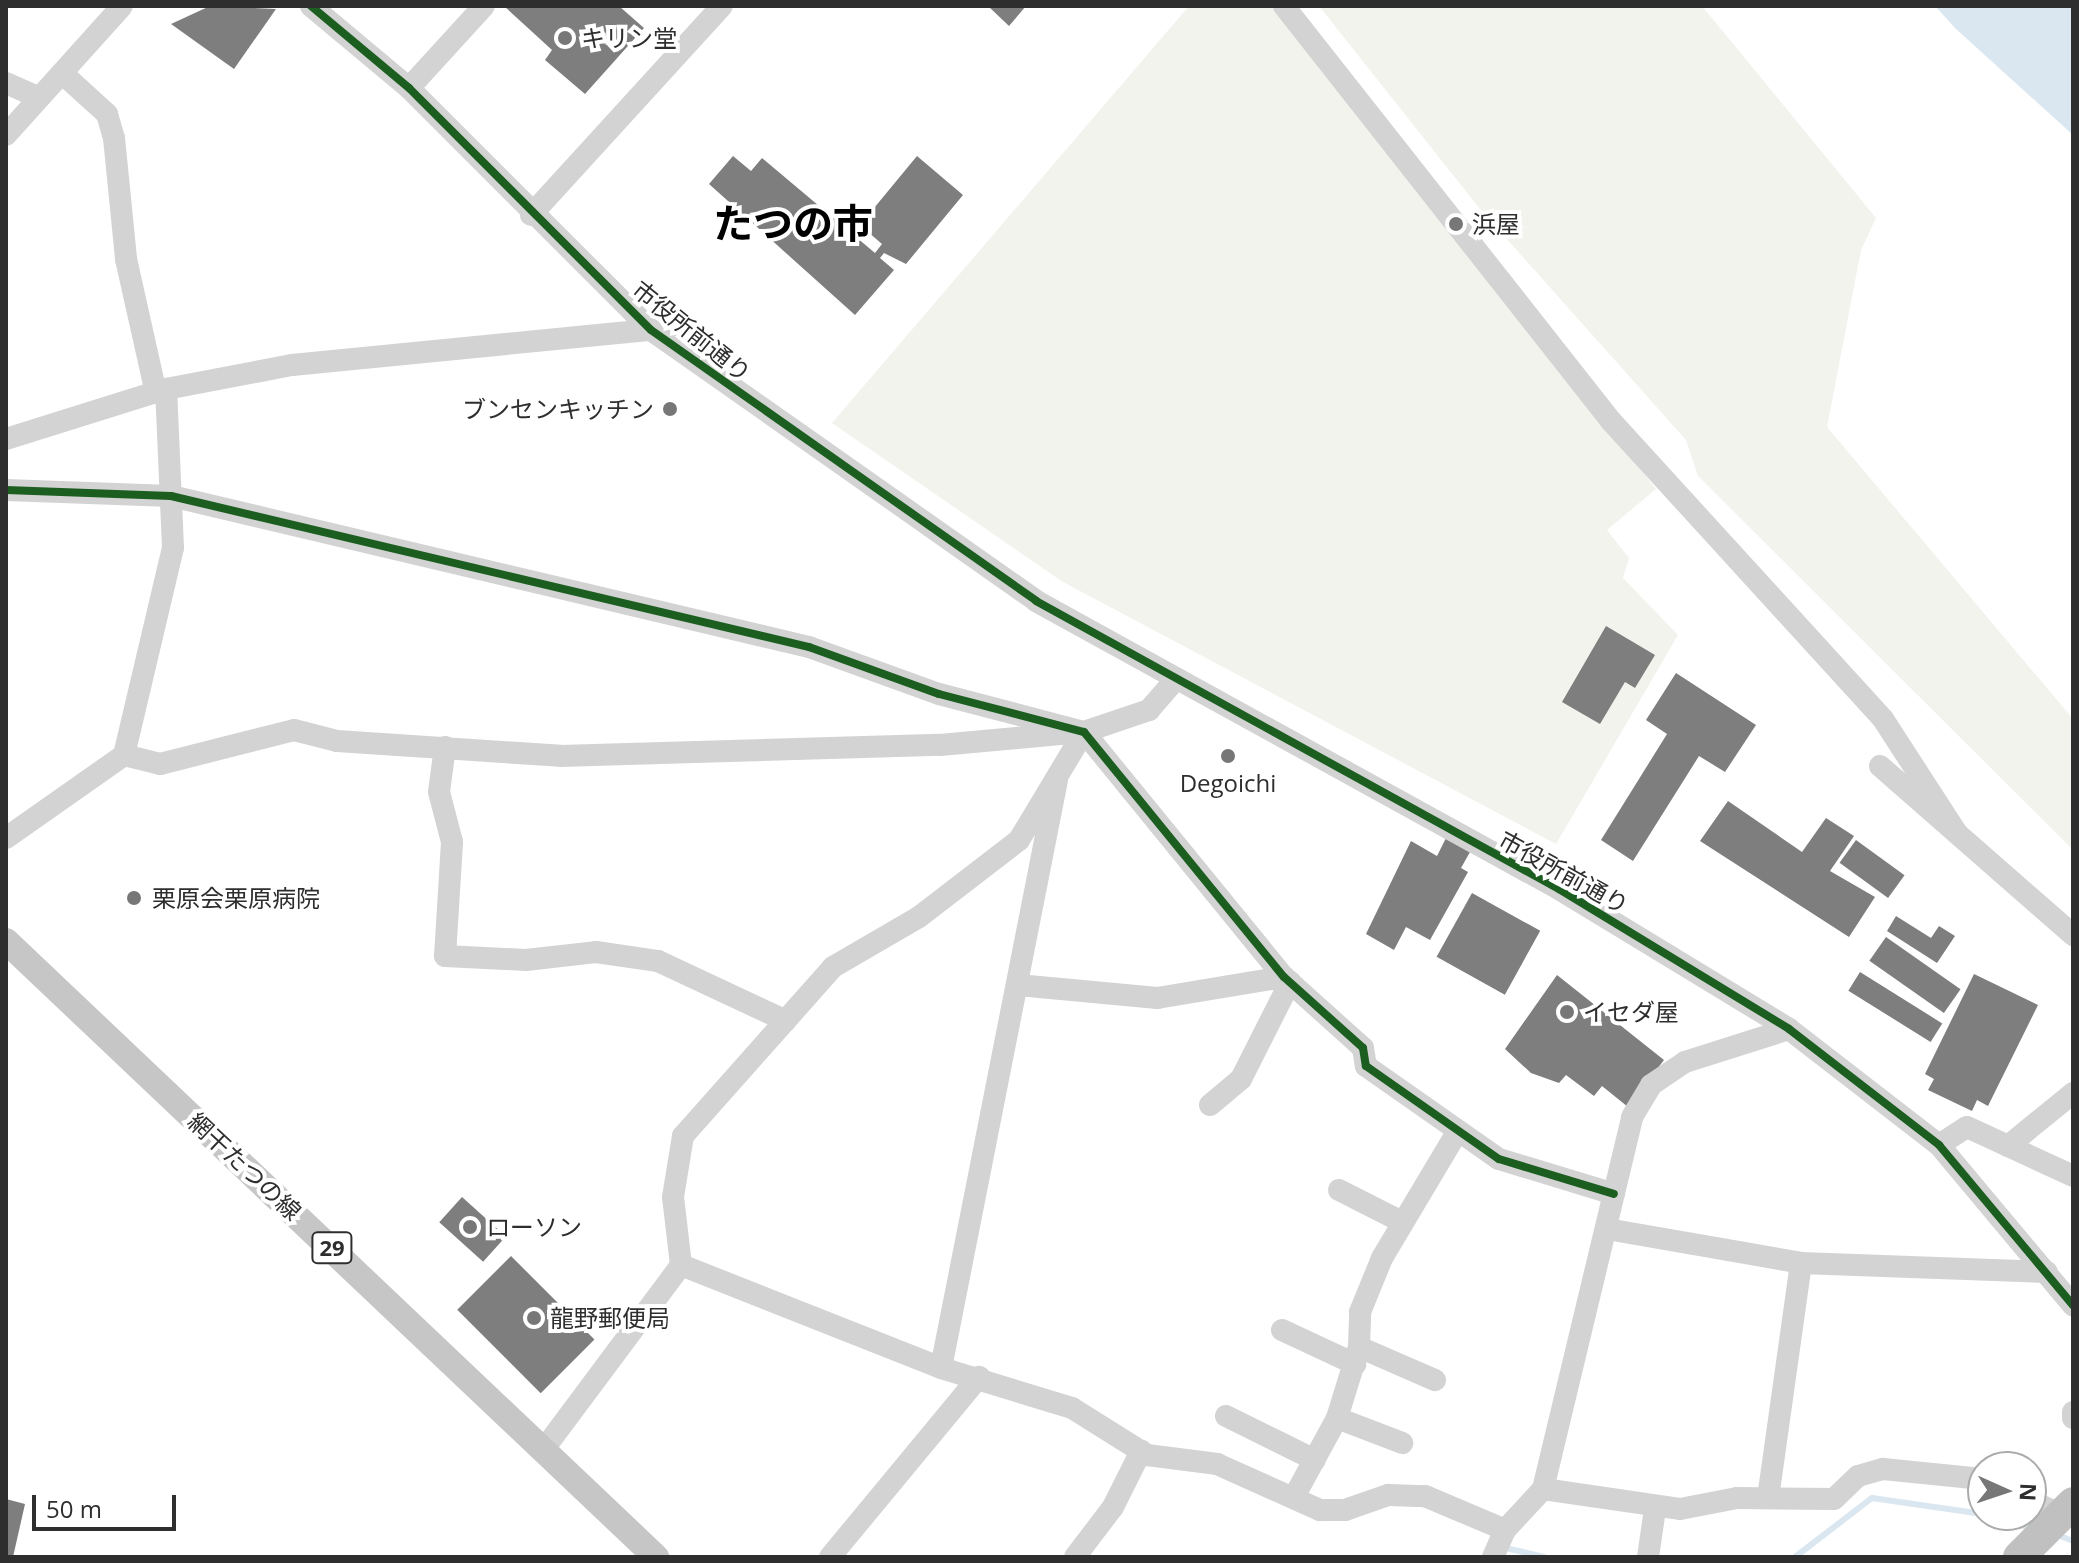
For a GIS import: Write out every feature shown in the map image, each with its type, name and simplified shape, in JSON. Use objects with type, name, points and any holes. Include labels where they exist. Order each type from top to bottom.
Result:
[{"type":"highway","points":[[2023,1553],[2067,1509]]},
{"type":"main road","name":"網干たつの線","points":[[6,941],[656,1557]]},
{"type":"street","points":[[6,135],[122,6]]},
{"type":"street","name":"市役所前通り","points":[[311,6],[409,88],[531,215],[651,330],[944,541],[1174,681],[1559,889],[1789,1029],[1939,1145],[2073,1305]]},
{"type":"street","points":[[409,88],[484,6]]},
{"type":"street","points":[[531,215],[722,6]]},
{"type":"street","points":[[1284,6],[1611,421],[1883,719],[1956,832]]},
{"type":"street","points":[[6,838],[124,755],[173,548],[161,391],[126,259],[114,138],[107,114],[62,73]]},
{"type":"street","points":[[6,83],[39,98]]},
{"type":"street","points":[[6,439],[161,391],[292,365],[651,330]]},
{"type":"street","points":[[6,490],[171,496],[809,647],[939,694],[1084,732],[1287,980],[1363,1048],[1366,1066],[1456,1134],[1535,1176],[1614,1194]]},
{"type":"street","points":[[124,755],[160,764],[294,730],[337,741],[560,756],[940,745],[1084,732],[1149,710],[1174,681]]},
{"type":"street","points":[[544,1449],[681,1265],[673,1197],[683,1136],[833,967],[919,917],[1019,840],[1084,732]]},
{"type":"street","points":[[445,747],[439,792],[452,842],[445,956],[526,960],[596,952],[658,961],[786,1021]]},
{"type":"street","points":[[1880,766],[2073,935]]},
{"type":"street","points":[[941,1368],[1057,780]]},
{"type":"street","points":[[1018,985],[1157,998],[1287,980]]},
{"type":"street","points":[[1210,1105],[1241,1079],[1287,980]]},
{"type":"street","points":[[1493,1557],[1505,1530],[1543,1489],[1632,1117],[1651,1085],[1685,1062],[1789,1029]]},
{"type":"street","points":[[2008,1146],[2073,1093]]},
{"type":"street","points":[[1939,1145],[1967,1127],[2073,1176]]},
{"type":"street","points":[[1294,1497],[1337,1418],[1357,1356],[1360,1312],[1400,1221],[1456,1134]]},
{"type":"street","points":[[1339,1190],[1400,1221]]},
{"type":"street","points":[[1607,1229],[1801,1263],[2047,1272]]},
{"type":"street","points":[[1768,1498],[1801,1263]]},
{"type":"street","points":[[681,1265],[941,1368],[979,1377],[1072,1408],[1141,1451],[1217,1464],[1320,1510],[1345,1510],[1388,1495],[1425,1496],[1505,1530]]},
{"type":"street","points":[[1282,1330],[1435,1380]]},
{"type":"street","points":[[830,1557],[979,1377]]},
{"type":"street","points":[[2073,1412],[2073,1418]]},
{"type":"street","points":[[1226,1416],[1315,1460]]},
{"type":"street","points":[[1337,1418],[1402,1443]]},
{"type":"street","points":[[1075,1557],[1113,1507],[1141,1451]]},
{"type":"street","points":[[1543,1489],[1655,1509],[1768,1498],[1834,1499],[1858,1476],[1883,1469],[1967,1477]]},
{"type":"street","points":[[2047,1505],[2067,1509]]},
{"type":"street","points":[[1648,1557],[1655,1509]]},
{"type":"shaded area","points":[[1189,6],[1274,6],[1656,489],[1607,530],[1629,558],[1623,578],[1678,635],[1556,844],[1063,582],[832,423]]},
{"type":"shaded area","points":[[1319,6],[1702,6],[1876,218],[1861,250],[1827,427],[2073,719],[2073,850],[1698,476],[1686,440],[1480,209]]},
{"type":"shaded area","points":[[1935,6],[2073,6],[2073,135],[1956,29]]},
{"type":"building","points":[[210,6],[276,9],[234,69],[171,24]]},
{"type":"building","points":[[504,6],[619,6],[644,28],[585,94],[545,60],[552,50]]},
{"type":"building","points":[[988,6],[1026,6],[1009,26]]},
{"type":"building","points":[[733,156],[751,171],[762,158],[875,253],[882,244],[860,225],[917,156],[963,195],[906,264],[884,253],[880,258],[894,270],[855,315],[709,184]]},
{"type":"building","points":[[1606,626],[1655,655],[1635,688],[1625,682],[1600,724],[1562,702]]},
{"type":"building","points":[[1676,673],[1756,725],[1725,772],[1699,756],[1633,861],[1601,840],[1667,734],[1646,720]]},
{"type":"building","points":[[1728,801],[1802,852],[1826,818],[1854,836],[1830,871],[1875,897],[1849,937],[1700,841]]},
{"type":"building","points":[[1446,838],[1470,852],[1461,868],[1468,872],[1430,940],[1406,927],[1394,950],[1366,934],[1411,841],[1437,856]]},
{"type":"building","points":[[1856,840],[1905,875],[1888,898],[1840,863]]},
{"type":"building","points":[[1472,893],[1540,931],[1505,995],[1437,957]]},
{"type":"building","points":[[1896,916],[1931,938],[1939,926],[1955,936],[1937,963],[1887,931]]},
{"type":"building","points":[[1886,937],[1961,989],[1944,1013],[1869,961]]},
{"type":"building","points":[[1860,972],[1942,1023],[1931,1042],[1848,991]]},
{"type":"building","points":[[1974,974],[2038,1005],[1988,1106],[1977,1100],[1972,1111],[1928,1090],[1934,1079],[1925,1074]]},
{"type":"building","name":"イセダ屋","points":[[1557,975],[1664,1060],[1628,1107],[1602,1086],[1594,1096],[1566,1075],[1559,1083],[1531,1073],[1505,1049]]},
{"type":"building","name":"ローソン","points":[[462,1197],[506,1236],[483,1262],[439,1222]]},
{"type":"building","points":[[511,1256],[594,1339],[541,1393],[457,1310]]},
{"type":"building","points":[[6,1499],[25,1504],[13,1557],[6,1557]]},
{"type":"waterway","points":[[1795,1557],[1872,1498],[1967,1512]]},
{"type":"waterway","points":[[2058,1535],[2073,1541]]},
{"type":"waterway","points":[[1510,1549],[1544,1557]]},
{"type":"cycle path","points":[[311,6],[409,88],[651,330],[1036,601],[1559,889],[1789,1029],[1939,1145],[2073,1305]]},
{"type":"cycle path","points":[[6,490],[171,496],[809,647],[939,694],[1084,732],[1284,977],[1363,1048],[1366,1066],[1499,1159],[1614,1194]]},
{"type":"place","name":"キリン堂","points":[[565,38]]},
{"type":"place","name":"浜屋","points":[[1456,224]]},
{"type":"place","name":"ブンセンキッチン","points":[[670,409]]},
{"type":"place","name":"Degoichi","points":[[1228,756]]},
{"type":"place","name":"栗原会栗原病院","points":[[134,898]]},
{"type":"place","name":"イセダ屋","points":[[1567,1012]]},
{"type":"place","name":"ローソン","points":[[470,1227]]},
{"type":"place","name":"龍野郵便局","points":[[534,1318]]},
{"type":"district","name":"たつの市","points":[[793,223]]}]
